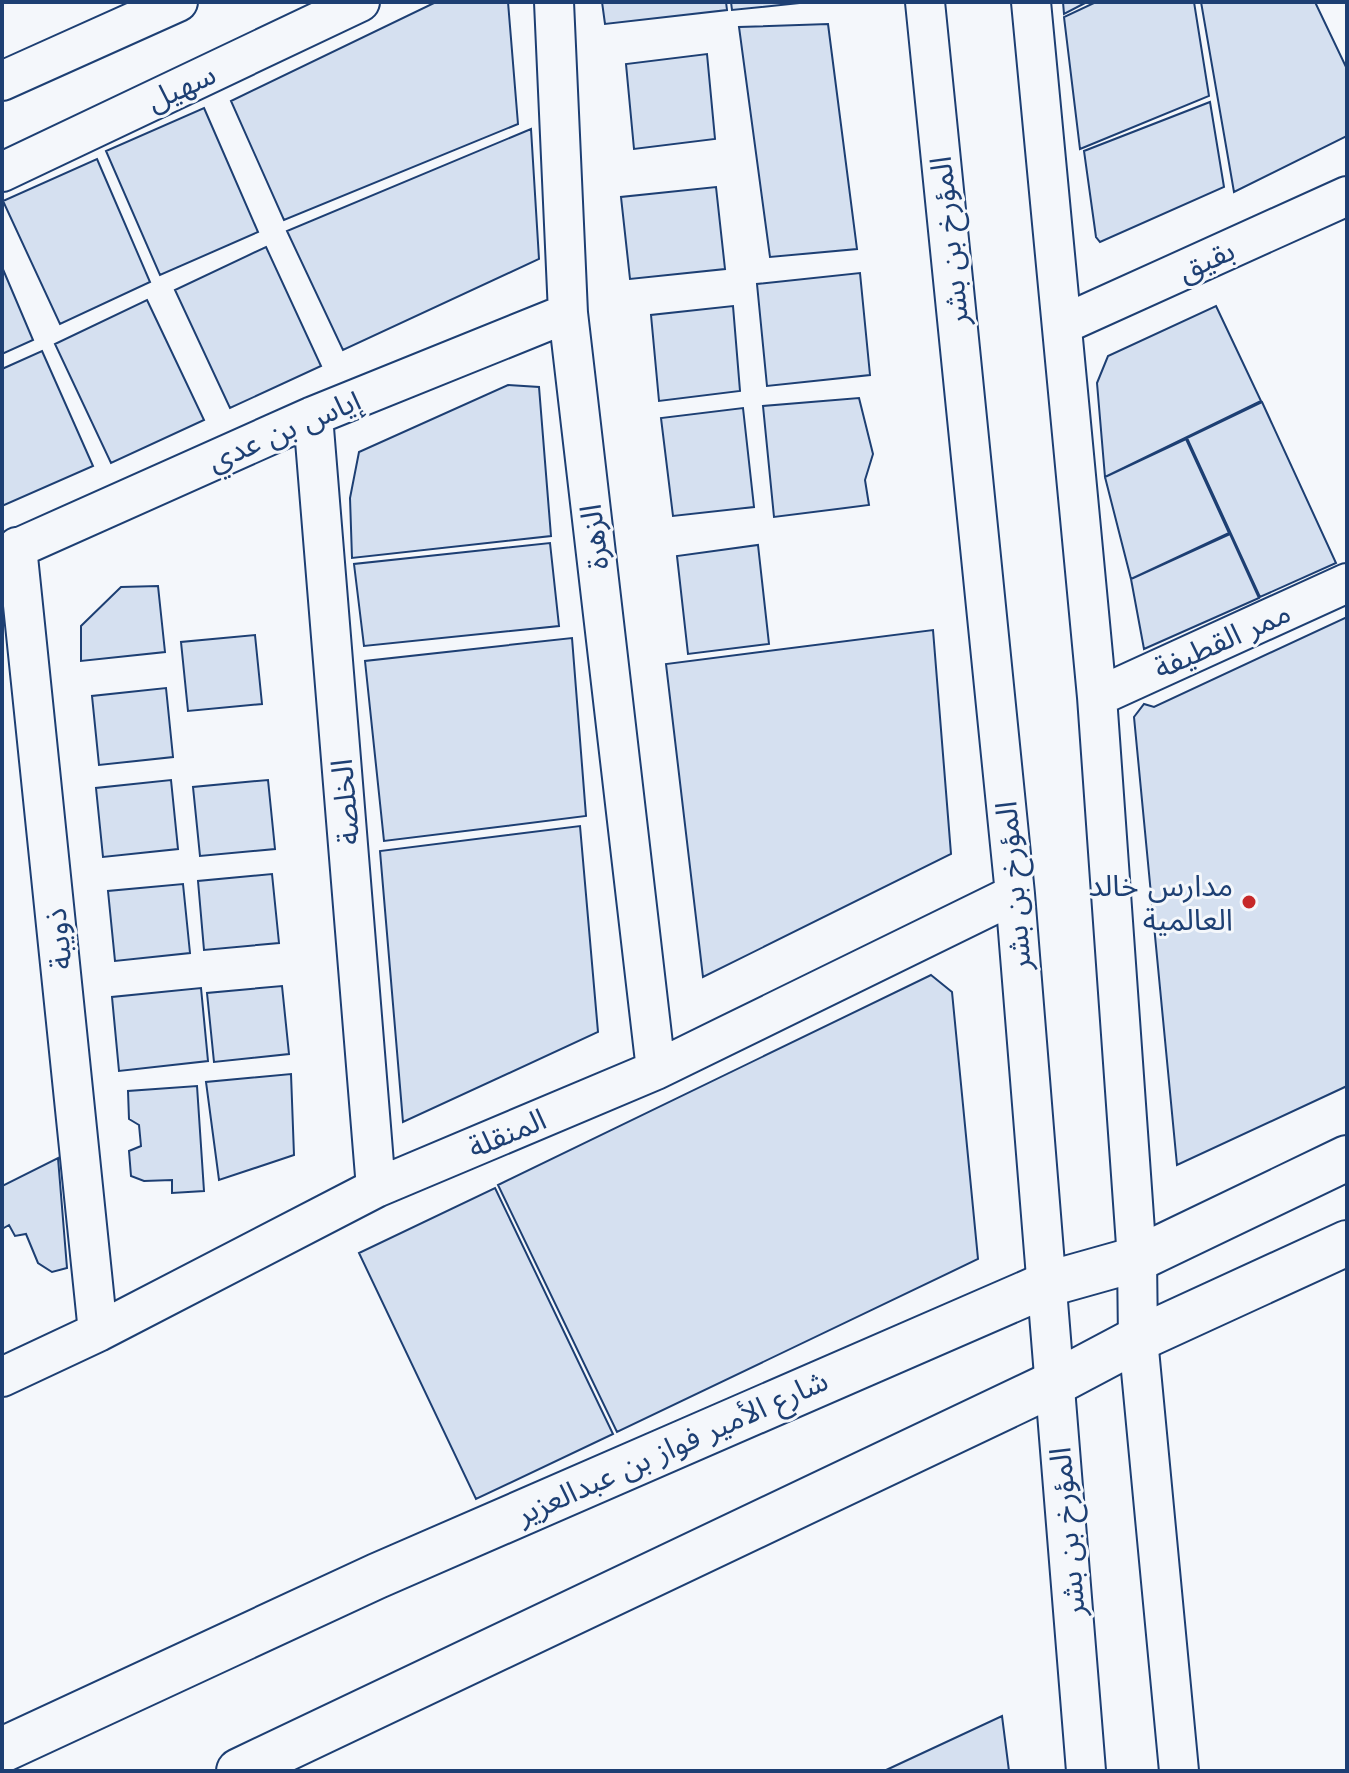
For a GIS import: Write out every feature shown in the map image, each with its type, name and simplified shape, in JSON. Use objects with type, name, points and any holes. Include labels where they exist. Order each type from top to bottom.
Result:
[{"type":"main road","name":"شارع الأمير فواز بن عبدالعزير","points":[[2,1750],[377,1576],[1048,1284],[1137,1259],[1347,1158]]},
{"type":"main road","points":[[239,1771],[1055,1383],[1138,1339],[1347,1243]]},
{"type":"street","points":[[2,81],[178,2]]},
{"type":"street","name":"سهيل","points":[[2,172],[360,2]]},
{"type":"street","name":"الزهرة","points":[[554,2],[568,313],[656,1070]]},
{"type":"street","name":"المؤرخ بن بشر","points":[[925,2],[1015,894],[1086,1771]]},
{"type":"street","points":[[1031,2],[1064,324],[1097,697],[1137,1259],[1138,1339],[1179,1771]]},
{"type":"street","name":"بقيق","points":[[1064,324],[1347,196]]},
{"type":"street","name":"إياس بن عدي","points":[[10,551],[313,416],[568,313]]},
{"type":"street","name":"الخلصة","points":[[313,416],[376,1188]]},
{"type":"street","name":"ذويبة","points":[[10,551],[98,1332]]},
{"type":"street","name":"ممر القطيفة","points":[[1097,697],[1347,583]]},
{"type":"street","name":"المنقلة","points":[[2,1377],[98,1332],[376,1188],[656,1070],[1015,894]]},
{"type":"building","points":[[436,2],[508,2],[518,124],[284,220],[231,101]]},
{"type":"building","points":[[602,2],[726,2],[727,10],[605,24]]},
{"type":"building","points":[[731,2],[809,2],[732,10]]},
{"type":"building","points":[[1063,2],[1087,2],[1064,14]]},
{"type":"building","points":[[1096,2],[1194,2],[1209,96],[1080,149],[1064,17]]},
{"type":"building","points":[[1201,2],[1315,2],[1347,69],[1347,136],[1234,192]]},
{"type":"building","points":[[828,24],[857,249],[770,257],[739,27]]},
{"type":"building","points":[[707,54],[715,139],[634,149],[626,64]]},
{"type":"building","points":[[1210,102],[1224,187],[1100,242],[1096,237],[1084,151]]},
{"type":"building","points":[[204,108],[258,232],[160,275],[106,151]]},
{"type":"building","points":[[531,129],[539,259],[343,350],[287,231]]},
{"type":"building","points":[[97,159],[150,282],[60,324],[3,201]]},
{"type":"building","points":[[716,187],[725,269],[630,279],[621,197]]},
{"type":"building","points":[[266,247],[321,366],[230,408],[175,290]]},
{"type":"building","points":[[2,267],[33,340],[2,354]]},
{"type":"building","points":[[860,273],[870,375],[767,386],[757,284]]},
{"type":"building","points":[[147,300],[204,420],[111,463],[55,344]]},
{"type":"building","points":[[733,306],[740,391],[659,401],[651,315]]},
{"type":"building","points":[[1216,306],[1261,401],[1105,477],[1097,383],[1108,356]]},
{"type":"building","points":[[42,351],[93,466],[2,506],[2,369]]},
{"type":"building","points":[[508,385],[539,387],[551,536],[352,558],[350,498],[359,452]]},
{"type":"building","points":[[859,398],[873,454],[865,480],[869,505],[774,517],[763,406]]},
{"type":"building","points":[[1262,402],[1336,563],[1260,597],[1187,438]]},
{"type":"building","points":[[743,408],[754,507],[673,516],[661,418]]},
{"type":"building","points":[[1186,439],[1229,533],[1131,579],[1105,477]]},
{"type":"building","points":[[1230,534],[1259,598],[1144,649],[1131,579]]},
{"type":"building","points":[[550,543],[559,626],[364,646],[354,564]]},
{"type":"building","points":[[758,545],[769,644],[688,654],[677,556]]},
{"type":"building","points":[[158,586],[165,652],[81,661],[81,626],[121,587]]},
{"type":"building","name":"مدارس خالد العالمية","points":[[1347,617],[1347,1086],[1177,1165],[1134,717],[1144,704],[1154,707]]},
{"type":"building","points":[[933,630],[951,854],[703,977],[666,664]]},
{"type":"building","points":[[255,635],[262,704],[188,711],[181,642]]},
{"type":"building","points":[[572,638],[586,816],[384,841],[365,661]]},
{"type":"building","points":[[166,688],[173,757],[99,765],[92,696]]},
{"type":"building","points":[[171,780],[178,849],[103,857],[96,788]]},
{"type":"building","points":[[268,780],[275,849],[200,856],[193,787]]},
{"type":"building","points":[[580,826],[598,1032],[403,1122],[380,851]]},
{"type":"building","points":[[272,874],[279,943],[204,950],[198,881]]},
{"type":"building","points":[[183,884],[190,953],[115,961],[108,891]]},
{"type":"building","points":[[931,975],[952,992],[978,1259],[617,1432],[498,1185]]},
{"type":"building","points":[[282,986],[289,1054],[214,1062],[207,993]]},
{"type":"building","points":[[201,988],[208,1061],[119,1071],[112,997]]},
{"type":"building","points":[[291,1074],[294,1155],[219,1180],[206,1082]]},
{"type":"building","points":[[197,1086],[204,1191],[172,1193],[172,1180],[144,1181],[131,1176],[129,1151],[141,1146],[139,1125],[129,1119],[128,1091]]},
{"type":"building","points":[[58,1158],[67,1268],[52,1272],[38,1263],[26,1234],[15,1236],[9,1225],[2,1229],[2,1186]]},
{"type":"building","points":[[495,1188],[613,1434],[476,1499],[359,1253]]},
{"type":"building","points":[[1002,1716],[1009,1771],[884,1771]]},
{"type":"place","name":"مدارس خالد العالمية","points":[[1249,902]]}]
